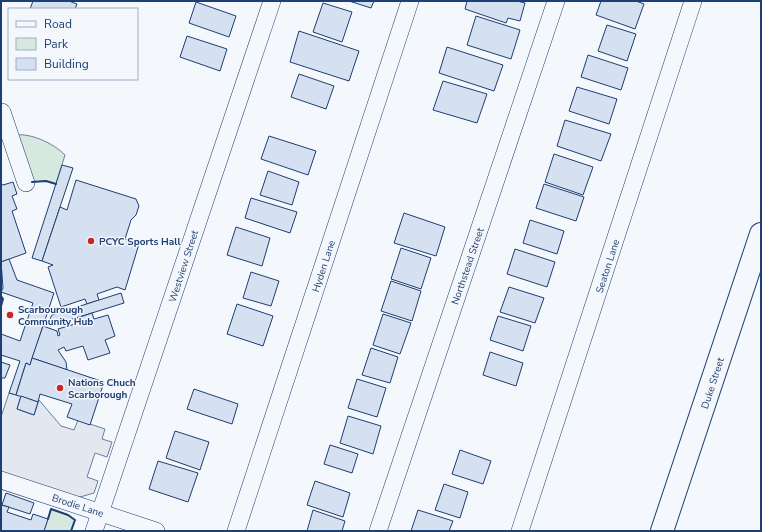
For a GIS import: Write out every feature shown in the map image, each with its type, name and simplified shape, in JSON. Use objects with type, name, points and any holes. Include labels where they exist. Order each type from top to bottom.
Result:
[{"type":"main road","name":"Duke Street","points":[[662,531],[761,234]]},
{"type":"street","name":"Westview Street","points":[[94,531],[272,1]]},
{"type":"street","name":"Hyden Lane","points":[[236,531],[410,1]]},
{"type":"street","name":"Northstead Street","points":[[378,531],[556,1]]},
{"type":"street","name":"Seaton Lane","points":[[520,531],[693,1]]},
{"type":"street","points":[[2,112],[26,183]]},
{"type":"street","name":"Brodie Lane","points":[[1,480],[156,531]]},
{"type":"green space","points":[[15,135],[35,137],[48,143],[65,155],[56,184],[46,181],[32,182]]},
{"type":"green space","points":[[51,509],[68,515],[75,520],[71,531],[44,531]]},
{"type":"shaded area","points":[[9,393],[21,396],[17,409],[34,415],[39,400],[61,426],[74,430],[78,420],[105,429],[102,439],[112,442],[107,457],[95,453],[87,477],[98,481],[94,493],[73,499],[1,475],[1,417]]},
{"type":"building","points":[[33,1],[69,1],[77,4],[75,8],[30,8]]},
{"type":"building","points":[[349,1],[374,1],[371,8]]},
{"type":"building","points":[[467,1],[517,1],[525,3],[520,21],[508,18],[506,23],[465,9]]},
{"type":"building","points":[[601,1],[636,1],[644,4],[635,29],[596,15]]},
{"type":"building","points":[[196,2],[236,16],[229,37],[189,23]]},
{"type":"building","points":[[323,3],[352,12],[342,42],[313,32]]},
{"type":"building","points":[[476,16],[520,30],[511,59],[467,45]]},
{"type":"building","points":[[607,25],[636,34],[627,61],[598,51]]},
{"type":"building","points":[[299,31],[359,51],[349,81],[290,62]]},
{"type":"building","points":[[187,36],[227,49],[220,71],[180,57]]},
{"type":"building","points":[[447,47],[503,65],[494,91],[439,73]]},
{"type":"building","points":[[588,55],[628,68],[621,90],[581,77]]},
{"type":"building","points":[[299,74],[334,86],[326,109],[291,97]]},
{"type":"building","points":[[443,81],[487,94],[477,123],[433,110]]},
{"type":"building","points":[[577,87],[617,99],[609,124],[569,111]]},
{"type":"building","points":[[565,120],[611,134],[601,161],[557,146]]},
{"type":"building","points":[[269,136],[316,151],[308,175],[261,159]]},
{"type":"building","points":[[554,154],[593,167],[583,195],[545,182]]},
{"type":"building","points":[[62,165],[73,168],[42,261],[32,258]]},
{"type":"building","points":[[268,171],[299,182],[292,205],[260,195]]},
{"type":"building","name":"PCYC Sports Hall","points":[[76,180],[136,199],[139,206],[136,215],[131,220],[125,239],[139,244],[125,290],[117,287],[97,294],[99,300],[87,304],[85,299],[61,307],[48,267],[53,265],[42,261],[60,207],[67,210]]},
{"type":"building","points":[[13,182],[17,194],[12,196],[17,209],[12,211],[26,253],[1,262],[1,184],[3,185]]},
{"type":"building","points":[[544,184],[584,197],[576,221],[536,208]]},
{"type":"building","points":[[251,198],[297,212],[290,233],[245,218]]},
{"type":"building","points":[[404,213],[445,227],[436,256],[394,243]]},
{"type":"building","points":[[530,220],[564,231],[557,254],[523,243]]},
{"type":"building","points":[[236,227],[270,238],[262,266],[227,255]]},
{"type":"building","points":[[401,248],[431,258],[421,289],[391,279]]},
{"type":"building","points":[[515,249],[555,262],[547,287],[507,274]]},
{"type":"building","points":[[9,259],[17,280],[54,293],[30,365],[26,363],[16,395],[9,393],[20,361],[1,355],[1,334],[20,341],[33,303],[1,292],[3,288],[1,262]]},
{"type":"building","points":[[251,272],[279,281],[271,306],[243,298]]},
{"type":"building","points":[[391,281],[421,291],[412,321],[381,311]]},
{"type":"building","points":[[509,287],[544,298],[535,323],[500,312]]},
{"type":"building","points":[[121,293],[124,303],[50,326],[48,322],[52,315]]},
{"type":"building","points":[[237,304],[273,316],[263,346],[227,334]]},
{"type":"building","points":[[92,313],[94,319],[108,315],[115,336],[105,340],[110,353],[88,360],[83,346],[66,351],[64,347],[58,350],[66,362],[67,370],[32,358],[43,326],[57,331],[58,336],[60,335],[58,329],[75,324],[74,319]]},
{"type":"building","points":[[383,314],[411,323],[400,354],[373,345]]},
{"type":"building","points":[[498,316],[531,326],[523,351],[490,340]]},
{"type":"building","points":[[371,348],[398,357],[390,383],[362,375]]},
{"type":"building","points":[[490,352],[523,363],[516,386],[483,375]]},
{"type":"building","name":"Nations Chuch Scarborough","points":[[32,358],[104,382],[90,425],[67,417],[72,404],[40,394],[38,402],[16,395],[26,363],[30,365]]},
{"type":"building","points":[[1,362],[10,365],[5,378],[1,378]]},
{"type":"building","points":[[357,379],[386,388],[377,417],[348,408]]},
{"type":"building","points":[[194,389],[238,404],[232,424],[187,409]]},
{"type":"building","points":[[21,396],[38,402],[34,415],[17,409]]},
{"type":"building","points":[[348,416],[381,426],[373,454],[340,443]]},
{"type":"building","points":[[175,431],[209,442],[200,470],[166,458]]},
{"type":"building","points":[[330,445],[358,454],[352,473],[324,464]]},
{"type":"building","points":[[460,450],[491,461],[483,484],[452,474]]},
{"type":"building","points":[[158,461],[198,473],[188,502],[149,489]]},
{"type":"building","points":[[315,481],[350,493],[343,517],[307,505]]},
{"type":"building","points":[[444,484],[468,492],[460,518],[435,510]]},
{"type":"building","points":[[6,493],[34,503],[30,514],[2,505]]},
{"type":"building","points":[[1,505],[9,507],[7,512],[31,520],[33,514],[48,519],[44,531],[1,531]]},
{"type":"building","points":[[313,510],[345,521],[342,531],[307,531]]},
{"type":"building","points":[[418,510],[453,521],[449,531],[411,531]]},
{"type":"wall","points":[[32,182],[46,181],[56,184]]},
{"type":"wall","points":[[1,296],[3,299],[1,306]]},
{"type":"wall","points":[[48,519],[51,509],[68,515],[75,520],[71,531]]},
{"type":"place","name":"PCYC Sports Hall","points":[[91,241]]},
{"type":"place","name":"Scarbourough Community Hub","points":[[10,315]]},
{"type":"place","name":"Nations Chuch Scarborough","points":[[60,388]]}]
